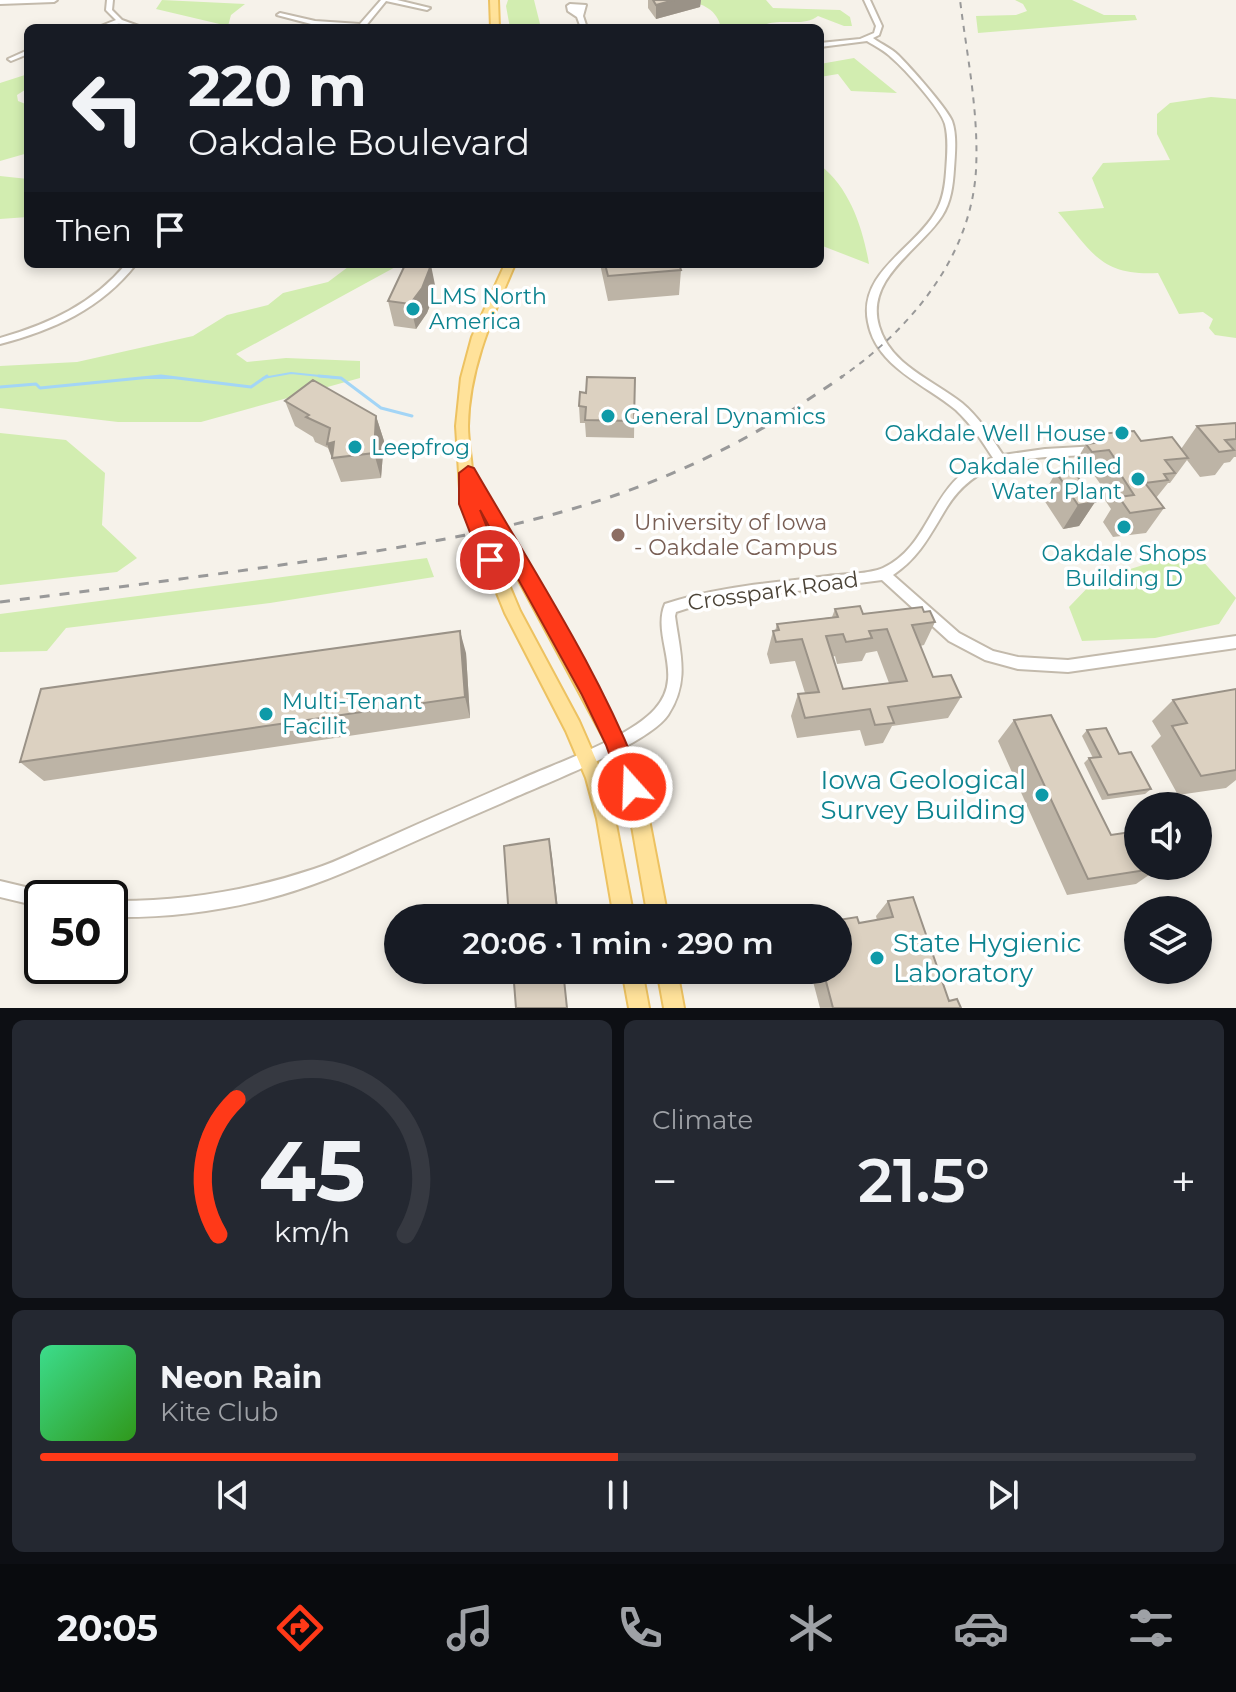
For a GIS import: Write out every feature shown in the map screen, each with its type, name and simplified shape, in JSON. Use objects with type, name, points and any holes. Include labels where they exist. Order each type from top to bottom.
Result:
[{"type":"main road","points":[[494,0],[495,24]]},
{"type":"main road","points":[[508,268],[478,337],[467,378],[462,426],[468,504],[513,613],[586,758],[606,819],[621,904]]},
{"type":"main road","points":[[468,473],[616,743],[638,809],[655,904]]},
{"type":"main road","points":[[635,984],[639,1008]]},
{"type":"main road","points":[[670,984],[674,1008]]},
{"type":"street","points":[[0,2],[54,0]]},
{"type":"street","points":[[110,0],[109,10],[120,21],[129,24]]},
{"type":"street","points":[[363,24],[386,0],[427,8]]},
{"type":"street","points":[[824,45],[869,39],[877,34],[879,26],[867,0]]},
{"type":"street","points":[[280,15],[326,24]]},
{"type":"street","points":[[580,16],[583,24]]},
{"type":"street","points":[[111,24],[120,21]]},
{"type":"street","points":[[869,39],[894,55],[943,112],[949,121],[951,142],[951,166],[941,212],[882,280],[873,298],[872,321],[883,344],[900,366],[959,408],[978,426],[1000,460]]},
{"type":"street","points":[[11,59],[24,54]]},
{"type":"street","points":[[0,341],[37,330],[83,308],[119,280],[128,268]]},
{"type":"street","name":"Crosspark Road","points":[[128,909],[184,907],[279,889],[318,876],[586,758],[653,721],[669,701],[676,671],[668,616],[670,608],[704,598],[884,574],[910,558],[922,545],[961,479],[978,467],[1000,460],[1118,449]]},
{"type":"street","points":[[884,574],[954,637],[990,656],[1018,663],[1068,666],[1236,642]]},
{"type":"street","points":[[0,889],[24,895]]},
{"type":"green space","points":[[162,0],[245,4],[231,15],[229,24],[156,9]]},
{"type":"green space","points":[[508,0],[534,0],[540,24],[509,24]]},
{"type":"green space","points":[[685,0],[766,0],[773,8],[840,10],[850,17],[852,26],[818,16],[804,22],[720,24],[708,8]]},
{"type":"green space","points":[[1015,0],[1072,0],[1104,15],[1135,15],[1137,20],[978,33],[976,16],[1016,15],[1027,11],[1023,4]]},
{"type":"green space","points":[[854,58],[897,93],[851,91],[838,74],[824,76],[824,63]]},
{"type":"green space","points":[[24,75],[24,91],[17,95],[18,101],[24,103],[24,154],[0,161],[0,83]]},
{"type":"green space","points":[[1211,97],[1236,99],[1236,338],[1215,335],[1209,328],[1213,319],[1203,312],[1179,314],[1158,273],[1123,270],[1099,259],[1058,212],[1104,208],[1092,178],[1103,163],[1170,160],[1157,134],[1157,114],[1170,103]]},
{"type":"green space","points":[[824,169],[839,185],[854,210],[869,264],[824,247]]},
{"type":"green space","points":[[0,176],[24,179],[24,217],[0,219]]},
{"type":"green space","points":[[347,268],[394,268],[236,354],[247,362],[286,358],[360,361],[360,378],[201,422],[118,422],[0,408],[0,366],[77,362],[193,336],[227,315],[268,305],[283,293],[328,282]]},
{"type":"green space","points":[[0,433],[66,440],[105,473],[102,525],[137,558],[117,572],[0,585]]},
{"type":"green space","points":[[1172,556],[1200,558],[1236,598],[1219,624],[1155,638],[1082,641],[1069,607],[1095,580]]},
{"type":"green space","points":[[427,558],[434,577],[270,603],[66,628],[47,651],[0,652],[0,614]]},
{"type":"building","points":[[653,0],[674,0],[656,5]]},
{"type":"building","points":[[404,268],[430,268],[422,288],[410,304],[388,301]]},
{"type":"building","points":[[606,268],[681,270],[608,276]]},
{"type":"building","points":[[587,377],[635,378],[634,421],[585,420],[586,407],[579,406],[580,392],[586,393]]},
{"type":"building","points":[[313,380],[376,416],[374,453],[332,458],[334,442],[327,444],[330,428],[306,417],[309,415],[285,401]]},
{"type":"building","points":[[1236,423],[1236,439],[1225,440],[1234,450],[1219,452],[1197,426]]},
{"type":"building","points":[[1134,431],[1141,441],[1172,437],[1188,458],[1165,460],[1175,473],[1164,474],[1168,480],[1145,483],[1164,508],[1130,513],[1119,497],[1134,495],[1119,472],[1122,469],[1109,450],[1092,452],[1086,444],[1103,442],[1098,434]]},
{"type":"building","points":[[1073,470],[1095,502],[1078,505],[1056,472]]},
{"type":"building","points":[[860,606],[863,614],[922,607],[924,612],[930,611],[935,622],[912,625],[933,677],[951,675],[961,697],[888,707],[894,723],[875,725],[870,709],[805,718],[798,694],[819,692],[802,639],[776,642],[773,631],[779,630],[777,624],[838,617],[835,609]],"holes":[[[887,629],[907,681],[843,689],[826,636],[843,634],[846,642],[872,638],[869,631]]]},
{"type":"building","name":"Multi-Tenant Facilit","points":[[460,631],[465,697],[20,762],[41,689]]},
{"type":"building","points":[[1236,689],[1236,770],[1201,776],[1172,726],[1187,723],[1173,700]]},
{"type":"building","points":[[1051,715],[1111,835],[1124,833],[1124,873],[1088,879],[1014,720]]},
{"type":"building","points":[[1106,728],[1119,754],[1131,752],[1151,789],[1108,795],[1089,758],[1101,757],[1087,730]]},
{"type":"building","points":[[549,839],[556,904],[508,904],[504,846]]},
{"type":"building","name":"State Hygienic Laboratory","points":[[913,897],[949,1001],[957,999],[961,1008],[833,1008],[827,984],[852,984],[852,918],[857,917],[859,923],[893,917],[888,901]]},
{"type":"building","points":[[514,984],[564,984],[567,1008],[516,1008]]},
{"type":"waterway","points":[[264,378],[291,373],[325,377]]},
{"type":"waterway","points":[[0,387],[36,384],[40,388],[161,376],[251,387],[264,378]]},
{"type":"waterway","points":[[319,376],[325,377]]},
{"type":"waterway","points":[[325,377],[341,378],[381,408],[412,416]]},
{"type":"waterway","points":[[325,377],[339,378]]},
{"type":"waterway","points":[[142,378],[172,378]]},
{"type":"railway","points":[[840,378],[890,337],[932,289],[949,261],[972,202],[976,127],[960,0]]},
{"type":"railway","points":[[0,602],[397,548],[560,513],[664,477],[714,454],[780,418],[840,378]]},
{"type":"place","name":"LMS North America","points":[[413,309]]},
{"type":"place","name":"General Dynamics","points":[[608,416]]},
{"type":"place","name":"Oakdale Well House","points":[[1122,433]]},
{"type":"place","name":"Leepfrog","points":[[355,447]]},
{"type":"place","name":"Oakdale Chilled Water Plant","points":[[1138,479]]},
{"type":"place","name":"Oakdale Shops Building D","points":[[1124,527]]},
{"type":"place","name":"University of Iowa - Oakdale Campus","points":[[618,535]]},
{"type":"place","name":"Multi-Tenant Facilit","points":[[266,714]]},
{"type":"place","name":"Iowa Geological Survey Building","points":[[1042,795]]},
{"type":"place","name":"State Hygienic Laboratory","points":[[877,958]]},
{"type":"route","points":[[490,560],[468,504],[468,473],[589,689],[616,743],[632,787]]}]
